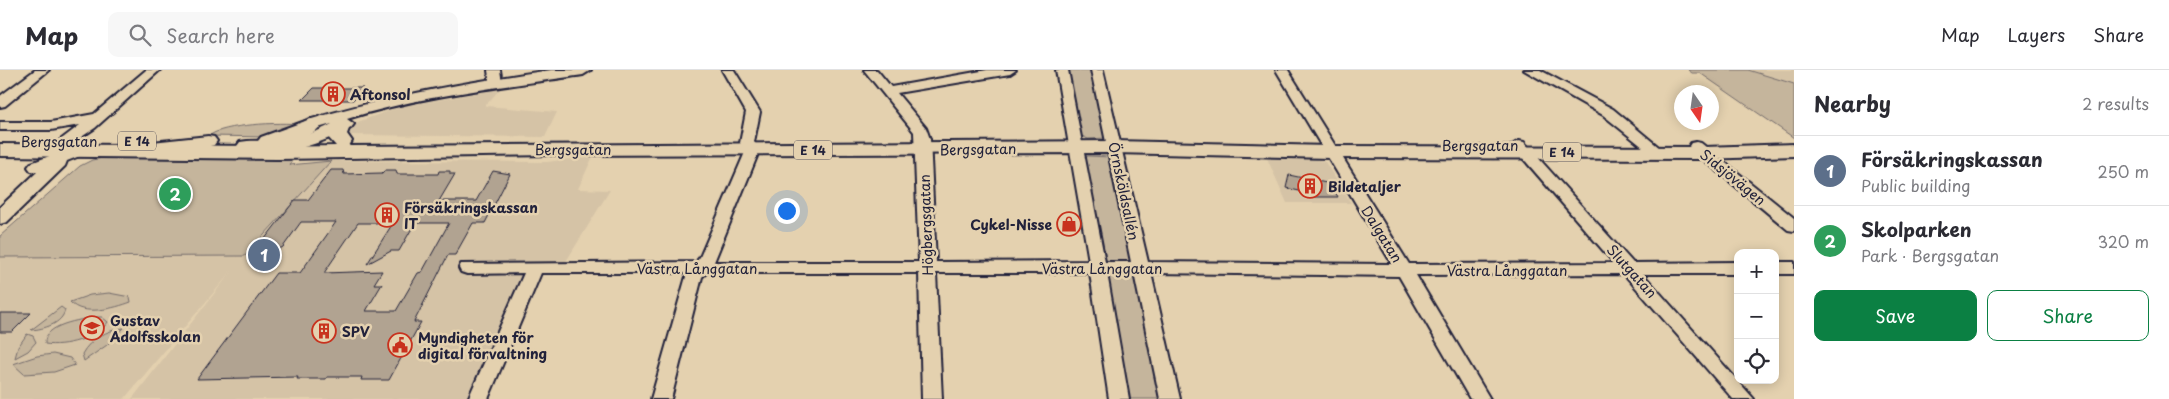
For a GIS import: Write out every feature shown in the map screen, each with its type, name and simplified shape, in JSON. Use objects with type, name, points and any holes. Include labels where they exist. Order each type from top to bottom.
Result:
[{"type":"highway","name":"Bergsgatan","points":[[0,150],[67,143],[114,153],[182,153],[324,134]]},
{"type":"highway","name":"Bergsgatan","points":[[0,141],[67,143],[268,141],[324,134],[750,146],[1114,147],[1210,150],[1328,148],[1794,150]]},
{"type":"main road","points":[[324,134],[381,106],[494,77],[583,70]]},
{"type":"main road","points":[[21,199],[67,143]]},
{"type":"main road","points":[[0,200],[67,143]]},
{"type":"main road","points":[[0,218],[21,199],[51,177],[77,163],[114,153]]},
{"type":"street","points":[[0,103],[43,70]]},
{"type":"street","points":[[0,126],[51,126],[67,143],[154,70]]},
{"type":"street","points":[[661,399],[694,276],[708,260],[750,146],[753,112],[728,70]]},
{"type":"street","name":"Högbergsgatan","points":[[870,70],[921,131],[924,146],[932,399]]},
{"type":"street","points":[[888,91],[1010,70]]},
{"type":"street","points":[[1062,70],[1098,267],[1119,399]]},
{"type":"street","name":"Örnsköldsallén","points":[[1097,70],[1170,399]]},
{"type":"street","name":"Dalgatan","points":[[1282,70],[1480,399]]},
{"type":"street","points":[[1530,70],[1608,112],[1655,149]]},
{"type":"street","name":"Slutgatan","points":[[1522,148],[1744,399]]},
{"type":"street","name":"Sidsjövägen","points":[[1700,150],[1794,226]]},
{"type":"street","name":"Västra Långgatan","points":[[467,268],[1098,267],[1404,270],[1734,268]]},
{"type":"street","points":[[1779,268],[1794,268]]},
{"type":"street","points":[[478,399],[534,269]]},
{"type":"shaded area","points":[[1069,70],[1093,70],[1106,138],[1088,139],[1080,135]]},
{"type":"shaded area","points":[[1688,70],[1748,70],[1794,84],[1794,138],[1719,85],[1700,73],[1692,73]]},
{"type":"shaded area","points":[[1748,70],[1794,70],[1794,84],[1755,74]]},
{"type":"shaded area","points":[[500,89],[485,106],[557,112],[545,137],[349,135],[346,132],[355,123],[399,107]]},
{"type":"shaded area","points":[[280,123],[300,124],[268,137],[209,136],[216,132],[239,126]]},
{"type":"shaded area","points":[[593,156],[578,189],[610,190],[565,263],[538,262],[527,274],[473,399],[132,399],[231,272],[124,399],[0,399],[0,257],[245,256],[331,161],[547,162]]},
{"type":"shaded area","points":[[1088,156],[1109,157],[1113,160],[1132,257],[1127,263],[1111,263],[1103,258],[1084,158]]},
{"type":"shaded area","points":[[1266,156],[1307,157],[1325,162],[1351,203],[1287,203]]},
{"type":"shaded area","points":[[109,157],[295,157],[289,165],[331,161],[245,256],[0,257],[0,236],[80,166],[92,160]]},
{"type":"shaded area","points":[[1111,276],[1131,276],[1137,281],[1159,399],[1125,399],[1106,279]]},
{"type":"shaded area","points":[[109,293],[130,297],[131,302],[108,309],[91,310],[76,307],[70,302],[90,295]]},
{"type":"shaded area","points":[[61,307],[65,310],[60,319],[47,327],[31,330]]},
{"type":"shaded area","points":[[102,317],[108,322],[96,333],[70,343],[45,344],[46,337],[56,327]]},
{"type":"shaded area","points":[[124,328],[107,345],[84,361],[82,354],[94,340],[105,333]]},
{"type":"shaded area","points":[[27,334],[33,336],[36,342],[28,351],[15,358],[18,347]]},
{"type":"shaded area","points":[[53,354],[70,358],[75,365],[54,372],[24,374],[13,364],[37,356]]},
{"type":"building","name":"Aftonsol","points":[[314,88],[363,88],[353,100],[302,100]]},
{"type":"building","points":[[331,170],[343,170],[344,174],[382,173],[385,170],[396,170],[397,174],[438,174],[439,171],[450,171],[450,174],[455,174],[439,201],[476,201],[493,171],[510,174],[485,223],[473,223],[455,255],[448,255],[414,322],[421,322],[389,380],[361,380],[362,377],[327,377],[326,379],[297,379],[298,377],[197,379],[276,273],[300,273],[336,222],[301,222],[283,247],[263,258],[250,258],[295,200],[308,200]],"holes":[[[358,223],[393,223],[367,264],[391,251],[399,251],[415,223],[449,223],[422,272],[418,273],[396,311],[366,311],[382,284],[374,284],[382,271],[324,273]]]},
{"type":"building","name":"Bildetaljer","points":[[1289,175],[1331,184],[1338,197],[1310,197],[1308,193],[1286,188]]},
{"type":"building","points":[[0,313],[31,313],[12,332],[0,332]]},
{"type":"place","name":"Aftonsol","points":[[333,94]]},
{"type":"place","name":"Bildetaljer","points":[[1310,186]]},
{"type":"place","name":"Skolparken","points":[[175,194]]},
{"type":"place","name":"Försäkringskassan IT","points":[[387,215]]},
{"type":"place","name":"Cykel-Nisse","points":[[1069,224]]},
{"type":"place","name":"Försäkringskassan","points":[[264,255]]},
{"type":"place","name":"Gustav Adolfsskolan","points":[[92,328]]},
{"type":"place","name":"SPV","points":[[324,331]]},
{"type":"place","name":"Myndigheten för digital förvaltning","points":[[400,345]]}]
